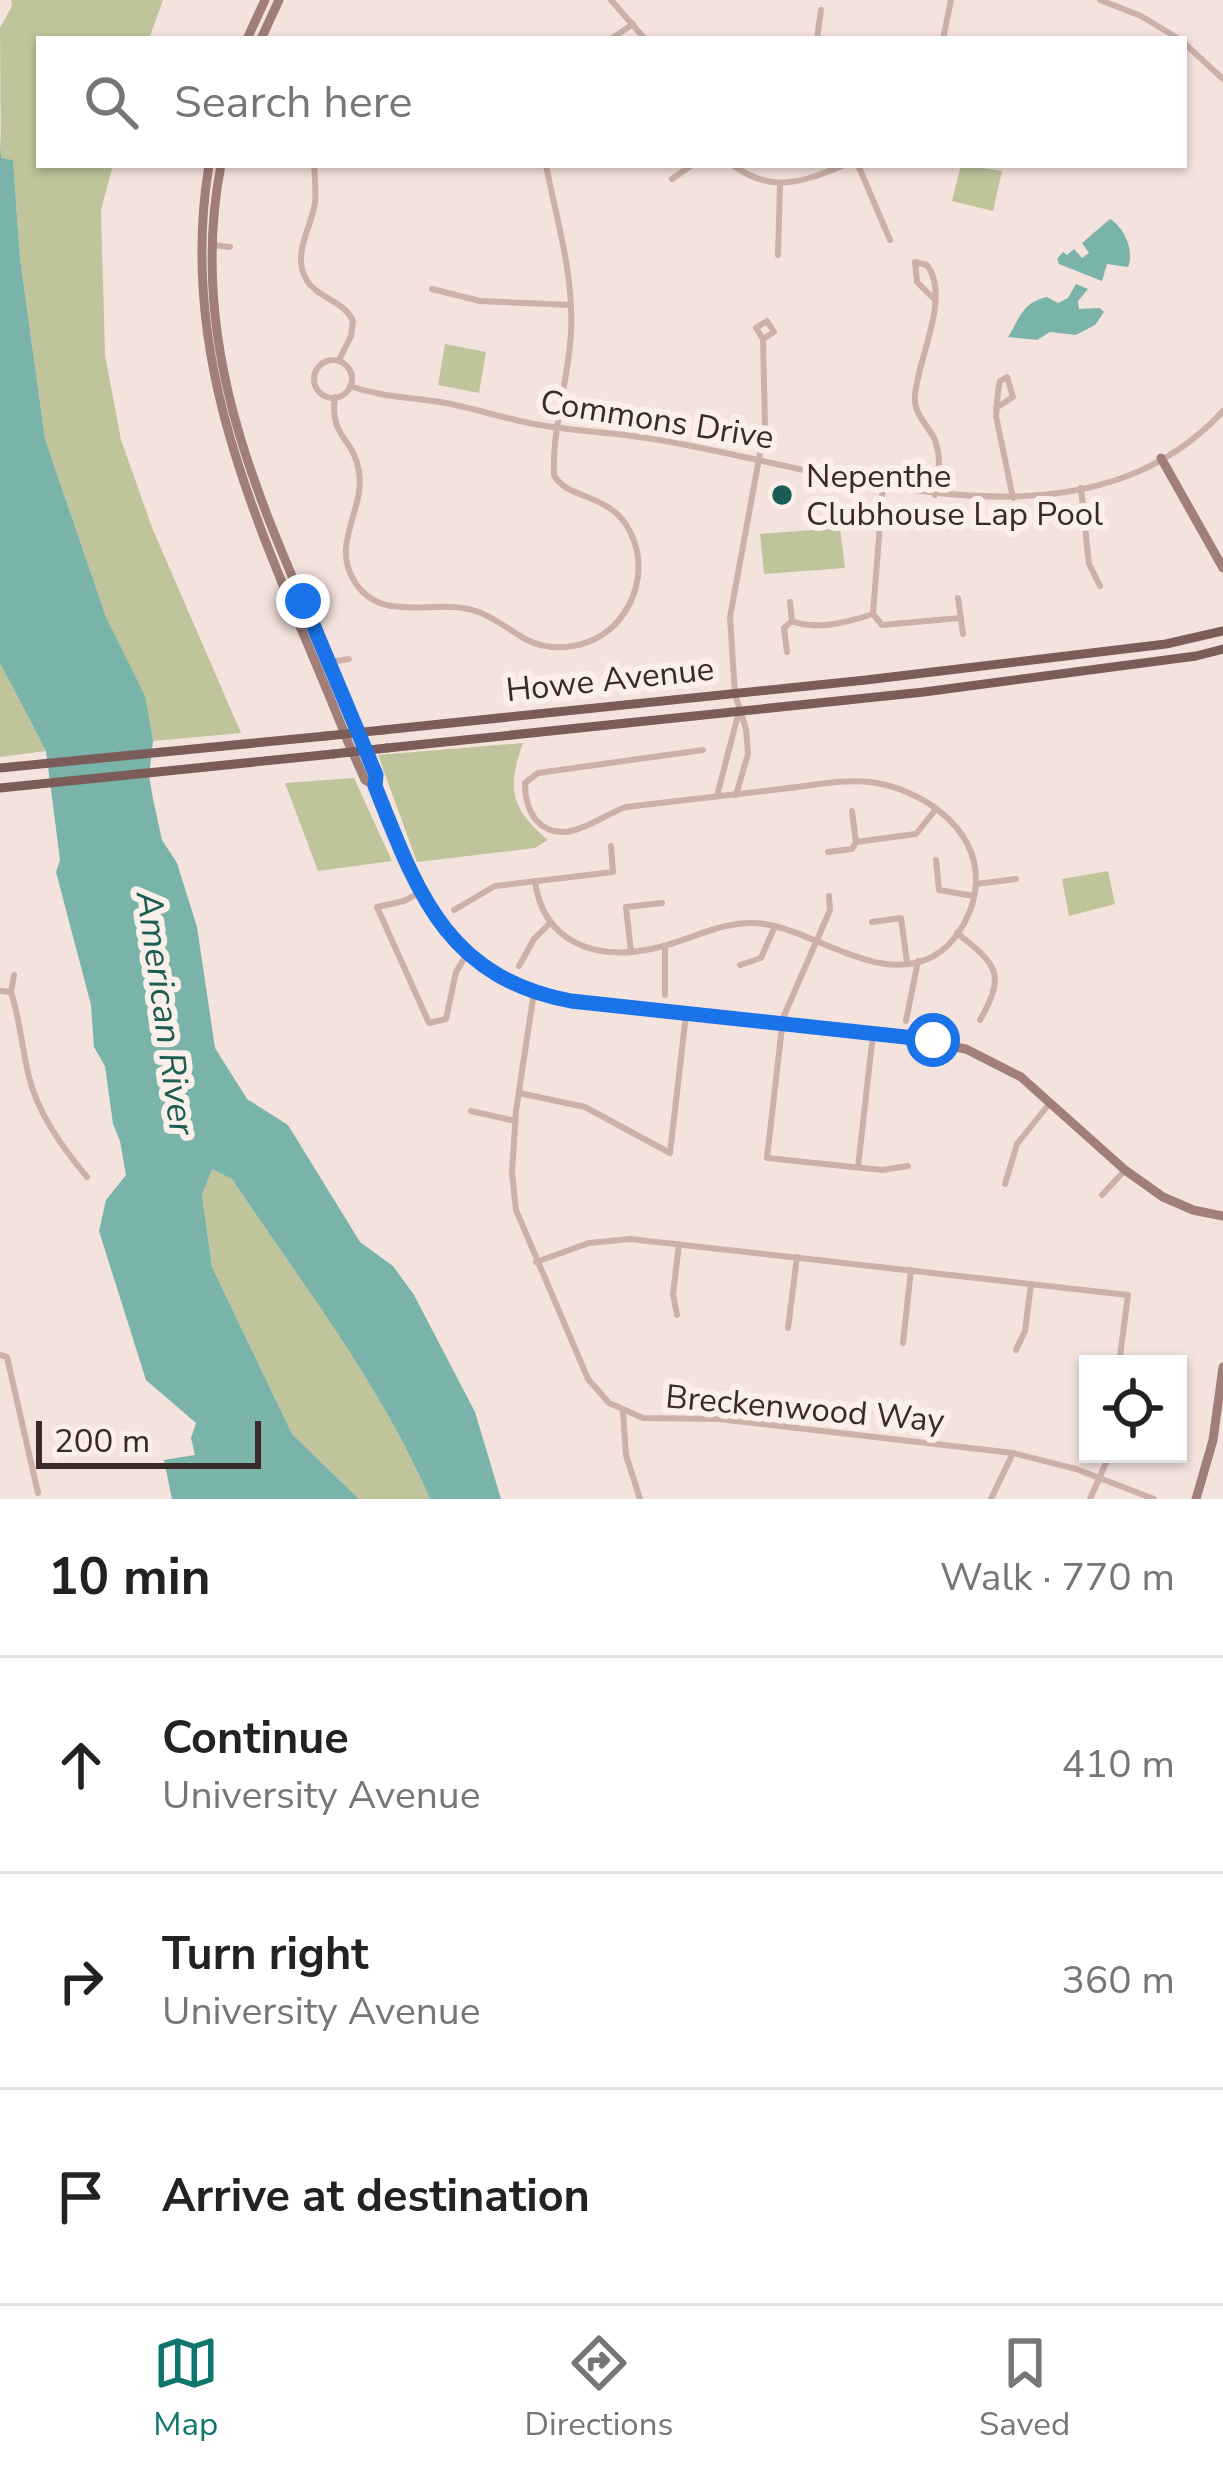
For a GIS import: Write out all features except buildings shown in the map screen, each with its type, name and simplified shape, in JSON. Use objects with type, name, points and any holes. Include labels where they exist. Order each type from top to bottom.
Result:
[{"type":"main road","name":"Howe Avenue","points":[[0,768],[735,694],[1166,644],[1223,631]]},
{"type":"main road","name":"Howe Avenue","points":[[0,788],[924,692],[1173,660],[1223,649]]},
{"type":"street","points":[[249,36],[265,0]]},
{"type":"street","points":[[262,36],[279,0]]},
{"type":"street","points":[[611,0],[643,36]]},
{"type":"street","points":[[944,36],[951,0]]},
{"type":"street","points":[[1100,0],[1116,3],[1173,36]]},
{"type":"street","points":[[817,36],[821,10]]},
{"type":"street","points":[[616,36],[634,24]]},
{"type":"street","points":[[1187,46],[1223,79]]},
{"type":"street","points":[[209,168],[202,236],[203,297],[208,346],[229,444],[362,773],[375,786],[419,893],[438,923],[467,954],[496,975],[534,992],[571,1001],[873,1033],[966,1048],[1008,1069],[1051,1101],[1125,1170],[1163,1197],[1192,1210],[1223,1216]]},
{"type":"street","points":[[221,168],[213,245],[215,336],[226,397],[251,477],[376,775],[375,786]]},
{"type":"street","points":[[314,168],[314,203],[302,245],[302,266],[309,284],[343,306],[353,321],[338,360],[320,365],[314,376],[318,389],[334,397]]},
{"type":"street","points":[[334,397],[333,423],[352,451],[360,476],[345,543],[350,572],[359,588],[400,609],[448,606],[472,610],[528,640],[557,647],[584,644],[613,626],[632,600],[639,565],[633,538],[619,516],[594,497],[564,488],[555,478],[571,305],[566,248],[547,168]]},
{"type":"street","points":[[672,179],[688,168]]},
{"type":"street","points":[[738,168],[755,179],[780,184],[820,170]]},
{"type":"street","points":[[859,168],[890,240]]},
{"type":"street","points":[[778,255],[780,184]]},
{"type":"street","points":[[213,245],[230,247]]},
{"type":"street","points":[[934,495],[940,461],[933,437],[915,409],[915,393],[935,300],[937,284],[922,261],[915,262],[917,282],[935,300]]},
{"type":"street","points":[[432,289],[480,301],[571,305]]},
{"type":"street","points":[[736,795],[748,754],[735,694],[730,629],[766,410],[764,340]]},
{"type":"street","points":[[334,397],[350,386],[350,370],[338,360]]},
{"type":"street","points":[[996,408],[1012,397],[1007,377],[1000,381],[996,408],[1013,497]]},
{"type":"street","name":"Commons Drive","points":[[350,386],[375,396],[445,403],[559,428],[641,437],[934,495],[1013,497],[1081,488],[1162,458],[1223,411]]},
{"type":"street","points":[[1162,458],[1223,568]]},
{"type":"street","points":[[883,485],[873,614],[882,625],[960,618]]},
{"type":"street","points":[[1081,488],[1089,564],[1100,586]]},
{"type":"street","points":[[958,598],[963,634]]},
{"type":"street","points":[[790,602],[792,621]]},
{"type":"street","points":[[792,621],[804,626],[851,622],[873,614]]},
{"type":"street","points":[[787,652],[784,628],[792,621]]},
{"type":"street","points":[[329,663],[350,659]]},
{"type":"street","points":[[717,796],[739,711]]},
{"type":"street","points":[[535,881],[540,910],[549,925],[575,943],[632,952],[665,946],[717,926],[750,923],[775,926],[872,961],[907,963],[935,955],[957,933],[976,884],[968,846],[953,824],[912,794],[869,782],[717,796],[626,807],[597,823],[565,832],[538,821],[525,796],[525,783],[538,773],[703,750]]},
{"type":"street","points":[[856,842],[916,834],[936,809]]},
{"type":"street","points":[[828,852],[852,849],[856,842],[851,811]]},
{"type":"street","points":[[454,910],[496,886],[613,872],[611,846]]},
{"type":"street","points":[[936,860],[939,890],[974,896]]},
{"type":"street","points":[[976,884],[1016,879]]},
{"type":"street","points":[[419,893],[377,907],[430,1023],[446,1019],[456,972],[467,954]]},
{"type":"street","points":[[829,896],[830,910],[782,1025],[767,1158],[893,1170],[908,1166]]},
{"type":"street","points":[[632,952],[626,907],[662,903]]},
{"type":"street","points":[[872,922],[901,918],[907,963]]},
{"type":"street","points":[[519,966],[549,925]]},
{"type":"street","points":[[740,965],[760,958],[775,926]]},
{"type":"street","points":[[957,933],[994,968],[995,992],[980,1020]]},
{"type":"street","points":[[665,946],[665,994]]},
{"type":"street","points":[[906,1021],[919,961]]},
{"type":"street","points":[[14,975],[11,992],[30,1081],[59,1143],[87,1177]]},
{"type":"street","points":[[0,991],[11,992]]},
{"type":"street","name":"Breckenwood Way","points":[[534,992],[515,1121],[513,1189],[520,1226],[588,1378],[601,1396],[623,1412],[654,1420],[718,1419],[1012,1453],[1154,1499]]},
{"type":"street","points":[[518,1093],[585,1107],[670,1153],[686,1014]]},
{"type":"street","points":[[858,1167],[873,1033]]},
{"type":"street","points":[[1005,1184],[1017,1144],[1051,1101]]},
{"type":"street","points":[[471,1111],[515,1121]]},
{"type":"street","points":[[1102,1195],[1125,1170]]},
{"type":"street","points":[[536,1262],[599,1240],[630,1238],[1128,1295],[1120,1355]]},
{"type":"street","points":[[676,1315],[673,1294],[679,1244]]},
{"type":"street","points":[[788,1328],[796,1257]]},
{"type":"street","points":[[903,1343],[911,1270]]},
{"type":"street","points":[[1016,1350],[1025,1331],[1031,1284]]},
{"type":"street","points":[[0,1355],[7,1357],[38,1493]]},
{"type":"street","points":[[1196,1499],[1213,1440],[1223,1367]]},
{"type":"street","points":[[623,1412],[626,1455],[640,1499]]},
{"type":"street","points":[[991,1499],[1012,1453]]},
{"type":"street","points":[[1090,1499],[1106,1463]]},
{"type":"green space","points":[[11,0],[163,0],[150,36],[36,36],[36,168],[112,168],[101,210],[105,355],[121,440],[153,530],[241,733],[153,741],[144,696],[106,617],[45,439],[20,258],[13,160],[1,159],[0,28]]},
{"type":"green space","points":[[960,168],[1002,171],[993,211],[952,201]]},
{"type":"green space","points":[[445,344],[486,352],[479,393],[438,385]]},
{"type":"green space","points":[[840,528],[845,568],[764,574],[760,534]]},
{"type":"green space","points":[[1,665],[46,751],[0,757]]},
{"type":"green space","points":[[523,743],[515,796],[526,818],[548,840],[535,848],[417,862],[378,755]]},
{"type":"green space","points":[[354,778],[392,861],[318,871],[285,783]]},
{"type":"green space","points":[[1108,871],[1115,904],[1069,916],[1062,879]]},
{"type":"green space","points":[[212,1168],[232,1179],[338,1335],[388,1415],[430,1499],[359,1499],[292,1434],[212,1267],[202,1195]]},
{"type":"water","name":"American River","points":[[0,134],[1,158],[13,160],[20,258],[45,439],[106,617],[145,696],[153,741],[149,776],[153,799],[162,840],[177,863],[197,927],[215,1048],[247,1099],[288,1125],[360,1242],[393,1266],[414,1295],[475,1412],[501,1499],[430,1499],[388,1415],[338,1335],[232,1179],[212,1169],[202,1195],[212,1267],[292,1434],[359,1499],[172,1499],[164,1460],[195,1455],[191,1438],[196,1423],[146,1380],[99,1231],[106,1200],[126,1175],[105,1066],[94,1047],[91,1005],[56,872],[60,860],[46,751],[0,663]]},
{"type":"water","points":[[1110,219],[1127,240],[1128,267],[1107,264],[1102,281],[1059,264],[1063,252],[1067,255],[1074,249],[1082,258],[1089,253],[1082,243]]},
{"type":"water","points":[[1076,284],[1088,289],[1078,301],[1079,309],[1104,312],[1095,325],[1076,335],[1050,332],[1037,340],[1008,337],[1032,303],[1047,297],[1058,303],[1068,298]]},
{"type":"place","name":"Nepenthe Clubhouse Lap Pool","points":[[782,495]]},
{"type":"route","points":[[303,601],[354,719],[416,887],[438,923],[478,963],[526,989],[571,1001],[933,1040]]}]
